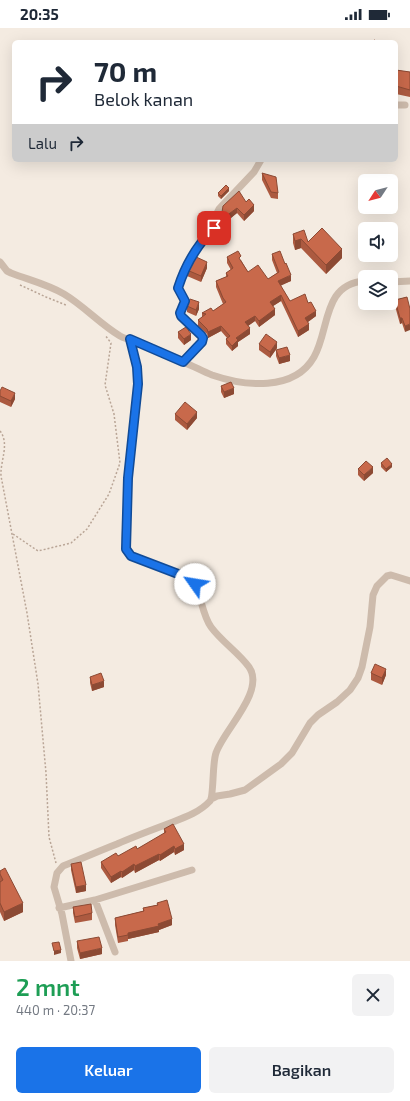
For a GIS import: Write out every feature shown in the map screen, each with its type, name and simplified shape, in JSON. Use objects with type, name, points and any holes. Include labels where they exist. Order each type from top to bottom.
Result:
[{"type":"street","points":[[398,105],[405,105]]},
{"type":"street","points":[[183,362],[202,342],[203,338],[181,316],[180,313],[185,301],[178,288],[180,280],[189,260],[200,243],[217,226],[218,209],[254,172],[260,162]]},
{"type":"street","points":[[0,262],[7,271],[11,273],[64,294],[121,336],[216,376],[248,382],[270,384],[293,377],[303,370],[314,357],[329,310],[337,293],[342,288],[358,282]]},
{"type":"street","points":[[398,282],[410,281]]},
{"type":"street","points":[[130,339],[137,367],[138,384],[128,478],[125,538],[127,551],[131,556],[192,580],[207,621],[214,631],[247,665],[252,674],[251,690],[248,700],[222,739],[216,753],[211,799]]},
{"type":"street","points":[[71,961],[62,914],[54,887],[58,871],[63,866],[189,815],[203,807],[211,799],[217,796],[245,790],[281,764],[292,753],[310,723],[350,690],[358,678],[362,668],[370,627],[373,595],[377,586],[387,576],[391,575],[410,581]]},
{"type":"street","points":[[59,908],[95,900],[192,870]]},
{"type":"street","points":[[95,900],[115,952]]},
{"type":"path","points":[[20,285],[70,306]]},
{"type":"path","points":[[13,534],[38,551],[71,543],[87,529],[109,494],[120,463],[114,414],[105,385],[111,344],[103,334]]},
{"type":"path","points":[[0,431],[5,446],[0,467],[1,476],[28,612],[38,684],[46,773],[49,837],[58,871]]},
{"type":"building","points":[[398,70],[410,72],[410,90],[398,87]]},
{"type":"building","points":[[262,173],[276,177],[278,193],[271,192]]},
{"type":"building","points":[[226,185],[229,188],[221,196],[218,193]]},
{"type":"building","points":[[239,191],[246,202],[249,199],[254,205],[244,215],[237,208],[226,216],[222,212],[223,206]]},
{"type":"building","points":[[322,228],[342,249],[326,265],[301,239],[295,241],[293,234],[304,230],[308,242]]},
{"type":"building","points":[[238,251],[241,256],[239,258],[248,272],[258,265],[268,279],[279,272],[272,254],[280,251],[291,275],[278,281],[290,301],[305,294],[308,303],[311,302],[316,311],[305,318],[309,324],[298,331],[281,295],[270,302],[275,309],[259,321],[255,316],[245,322],[250,328],[236,338],[238,340],[232,346],[226,339],[230,336],[221,326],[208,332],[198,320],[206,314],[202,313],[211,308],[213,311],[226,302],[216,281],[228,276],[226,273],[233,268],[227,257]]},
{"type":"building","points":[[194,256],[207,262],[201,276],[187,270]]},
{"type":"building","points":[[407,297],[410,309],[410,324],[405,326],[402,318],[400,318],[398,310],[398,299]]},
{"type":"building","points":[[190,299],[199,302],[196,310],[187,306]]},
{"type":"building","points":[[186,327],[191,334],[184,339],[178,332]]},
{"type":"building","points":[[266,334],[277,342],[270,352],[259,344]]},
{"type":"building","points":[[287,347],[290,355],[279,358],[276,350]]},
{"type":"building","points":[[231,382],[234,388],[224,392],[221,386]]},
{"type":"building","points":[[2,387],[15,393],[11,401],[0,396]]},
{"type":"building","points":[[185,402],[197,412],[187,424],[175,414]]},
{"type":"building","points":[[387,458],[392,464],[386,469],[381,463]]},
{"type":"building","points":[[366,461],[373,467],[364,475],[358,469]]},
{"type":"building","points":[[375,664],[386,669],[382,678],[371,673]]},
{"type":"building","points":[[101,673],[104,681],[92,685],[90,677]]},
{"type":"building","points":[[173,824],[184,844],[175,849],[174,846],[160,855],[159,854],[135,866],[134,864],[111,877],[101,862],[116,853],[118,856],[136,846],[137,849],[166,832],[164,829]]},
{"type":"building","points":[[81,862],[86,885],[76,887],[71,864]]},
{"type":"building","points":[[5,868],[23,903],[4,912],[0,903],[0,882],[3,880],[0,871]]},
{"type":"building","points":[[167,900],[172,919],[158,924],[159,926],[128,933],[128,935],[118,937],[115,918],[144,911],[143,908],[158,905],[157,903]]},
{"type":"building","points":[[91,904],[92,913],[75,917],[73,907]]},
{"type":"building","points":[[99,937],[102,948],[80,953],[77,941]]},
{"type":"building","points":[[59,942],[61,950],[54,951],[52,943]]},
{"type":"route","points":[[195,584],[192,580],[186,577],[131,556],[126,549],[125,538],[129,458],[136,412],[138,384],[137,367],[130,339],[183,362],[202,342],[203,338],[201,335],[181,316],[180,313],[185,298],[178,292],[178,288],[189,260],[200,243],[214,228]]}]
